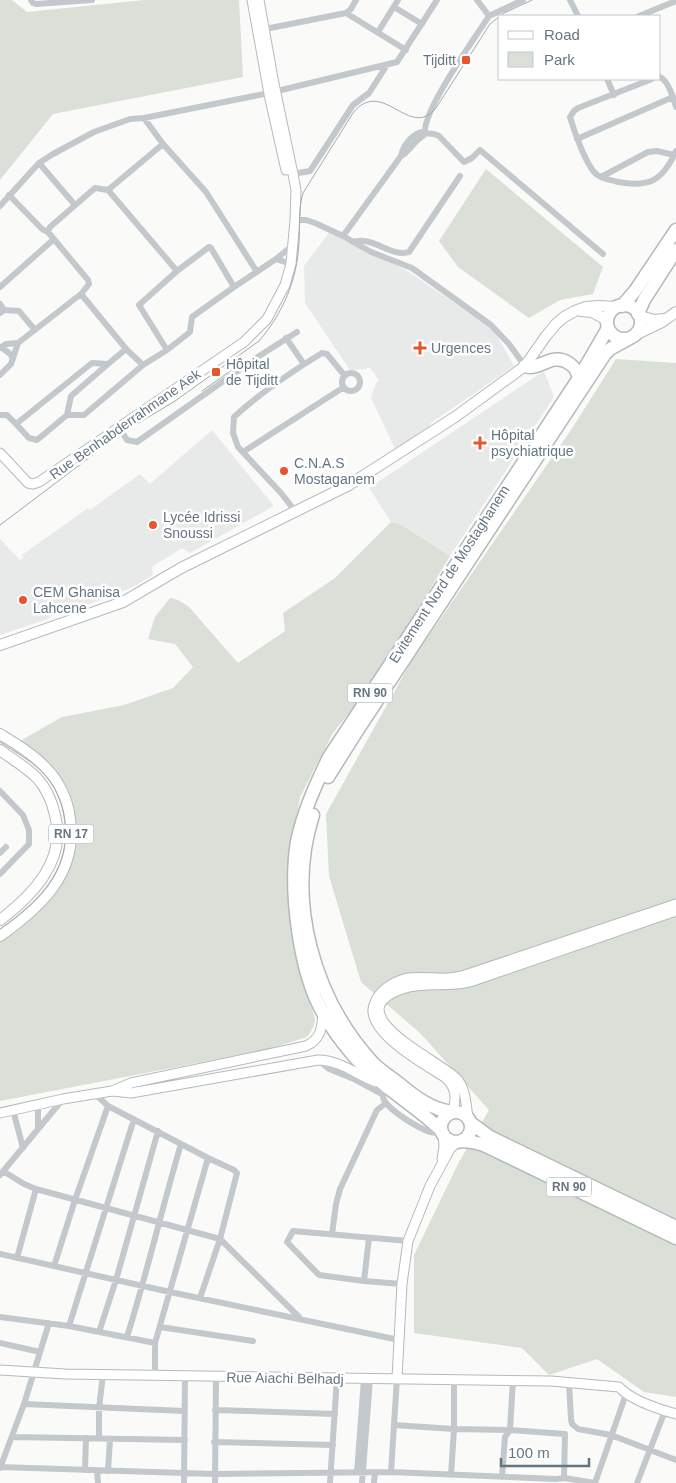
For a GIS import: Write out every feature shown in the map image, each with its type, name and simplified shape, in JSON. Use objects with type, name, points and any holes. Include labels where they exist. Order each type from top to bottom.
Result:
[{"type":"highway","points":[[676,230],[635,291],[611,312],[608,324],[614,336],[618,338],[631,338],[640,327],[639,315],[649,292],[676,250]]},
{"type":"highway","points":[[620,306],[632,307],[639,315]]},
{"type":"highway","name":"Evitement Nord de Mostaghanem","points":[[442,1132],[424,1114],[383,1088],[352,1054],[323,1013],[314,995],[304,961],[297,926],[295,868],[297,843],[315,787],[329,757],[579,378],[608,324]]},
{"type":"highway","name":"Evitement Nord de Mostaghanem","points":[[453,1112],[440,1111],[433,1107],[407,1090],[375,1064],[356,1043],[325,990],[312,954],[302,894],[304,864],[312,818],[320,792],[332,768],[605,354],[610,349],[631,338]]},
{"type":"highway","points":[[524,366],[532,367],[550,360],[565,360],[576,369],[579,378]]},
{"type":"highway","points":[[453,1112],[461,1113],[469,1121],[470,1132],[468,1136],[459,1141],[449,1140],[442,1132],[443,1118],[453,1112]]},
{"type":"highway","name":"RN 90","points":[[469,1121],[490,1137],[676,1227]]},
{"type":"highway","name":"RN 90","points":[[459,1141],[484,1145],[676,1238]]},
{"type":"main road","points":[[0,645],[123,602],[176,570],[349,485],[455,417],[524,366],[556,324],[564,317],[575,311],[598,306],[620,306]]},
{"type":"main road","points":[[575,311],[592,312],[608,324]]},
{"type":"main road","points":[[639,315],[654,320],[673,315]]},
{"type":"main road","points":[[631,338],[673,315]]},
{"type":"main road","name":"RN 17","points":[[0,734],[37,759],[54,777],[63,793],[70,814],[71,844],[66,862],[55,885],[33,911],[0,936]]},
{"type":"main road","name":"RN 17","points":[[0,750],[28,770],[42,785],[54,810],[58,838],[54,855],[41,881],[25,899],[0,920]]},
{"type":"street","points":[[31,0],[36,4],[92,0]]},
{"type":"street","name":"Rue Benhabderrahmane Aek","points":[[0,453],[28,482],[33,484],[43,480],[250,338],[272,311],[285,285],[291,264],[296,190],[252,0]]},
{"type":"street","name":"Rue Benhabderrahmane Aek","points":[[259,0],[295,216]]},
{"type":"street","points":[[264,29],[346,13],[356,0]]},
{"type":"street","points":[[378,32],[398,0]]},
{"type":"street","points":[[0,206],[39,163],[94,132],[130,119],[144,118],[273,92],[397,62],[437,0]]},
{"type":"street","points":[[477,0],[489,16]]},
{"type":"street","points":[[344,236],[401,156],[415,141],[423,136],[425,126],[437,98],[489,16],[523,0]]},
{"type":"street","points":[[570,0],[577,14]]},
{"type":"street","points":[[575,0],[577,14]]},
{"type":"street","points":[[641,15],[676,1]]},
{"type":"street","points":[[394,7],[422,24]]},
{"type":"street","points":[[346,13],[406,50]]},
{"type":"street","points":[[293,174],[310,171],[353,105],[370,93],[387,65]]},
{"type":"street","points":[[661,78],[668,85],[676,107]]},
{"type":"street","points":[[607,80],[614,94]]},
{"type":"street","points":[[601,177],[648,152],[675,153],[666,170],[660,176],[638,185],[601,177],[596,174],[577,140],[570,117],[574,111],[649,80]]},
{"type":"street","points":[[577,140],[673,98]]},
{"type":"street","points":[[144,118],[163,144],[206,192],[257,272]]},
{"type":"street","points":[[424,133],[434,133],[464,162],[472,158],[480,150],[603,254]]},
{"type":"street","points":[[108,190],[163,144]]},
{"type":"street","points":[[39,163],[75,205]]},
{"type":"street","points":[[353,242],[363,240],[402,254],[409,252],[460,176]]},
{"type":"street","points":[[48,232],[50,227],[95,188],[108,190],[176,271]]},
{"type":"street","points":[[0,375],[9,367],[18,343],[81,294],[89,284],[88,280],[48,232],[42,229],[9,195]]},
{"type":"street","points":[[295,216],[315,222],[371,252],[412,268],[491,325],[509,344],[524,366]]},
{"type":"street","points":[[0,287],[54,239]]},
{"type":"street","points":[[67,415],[84,415],[143,365],[167,350],[190,332],[192,317],[292,246]]},
{"type":"street","points":[[167,350],[139,305],[176,271],[209,247],[234,287]]},
{"type":"street","points":[[276,259],[291,264]]},
{"type":"street","points":[[81,294],[126,349],[143,365]]},
{"type":"street","points":[[2,309],[19,310],[35,330]]},
{"type":"street","points":[[119,427],[127,440],[137,442],[297,332]]},
{"type":"street","points":[[286,338],[304,364]]},
{"type":"street","points":[[12,358],[1,347],[6,344],[18,343]]},
{"type":"street","points":[[0,415],[7,414],[29,438],[37,440],[67,415],[71,396],[126,349]]},
{"type":"street","points":[[295,510],[238,447],[233,433],[234,417],[248,404],[304,364],[324,353],[345,376]]},
{"type":"street","points":[[16,424],[92,363],[108,364]]},
{"type":"street","points":[[344,387],[354,390],[360,384],[359,379],[355,375],[345,376]]},
{"type":"street","points":[[344,387],[345,376]]},
{"type":"street","points":[[243,452],[344,387]]},
{"type":"street","points":[[0,791],[23,815],[29,830],[29,844],[0,874]]},
{"type":"street","points":[[0,853],[6,847]]},
{"type":"street","points":[[453,1112],[456,1095],[451,1083],[398,1046],[377,1024],[373,1013],[373,1005],[388,986],[400,980],[411,978],[449,978],[474,972],[676,904]]},
{"type":"street","points":[[469,1121],[463,1089],[455,1077],[400,1039],[384,1022],[380,1009],[385,997],[411,986],[455,985],[470,982],[676,911]]},
{"type":"street","points":[[0,1112],[112,1091],[131,1083],[306,1046],[316,1041],[319,1036],[323,1013]]},
{"type":"street","points":[[306,1046],[318,1060]]},
{"type":"street","points":[[112,1091],[131,1094],[325,1060],[339,1064],[383,1088],[386,1103],[393,1110],[423,1129],[430,1132],[442,1132],[444,1147],[441,1164]]},
{"type":"street","points":[[95,1094],[108,1106],[237,1172],[220,1239],[200,1298]]},
{"type":"street","points":[[63,1099],[2,1173],[36,1189],[220,1239],[300,1318]]},
{"type":"street","points":[[332,1234],[340,1189],[377,1110],[386,1103]]},
{"type":"street","points":[[38,1105],[38,1129]]},
{"type":"street","points":[[54,1266],[108,1106]]},
{"type":"street","points":[[13,1110],[23,1148]]},
{"type":"street","points":[[69,1326],[134,1120]]},
{"type":"street","points":[[99,1332],[116,1280],[158,1131]]},
{"type":"street","points":[[391,1472],[402,1284],[408,1241],[441,1164],[450,1149],[459,1141]]},
{"type":"street","points":[[127,1337],[143,1286],[158,1222],[181,1144]]},
{"type":"street","points":[[155,1376],[155,1343],[208,1158]]},
{"type":"street","points":[[17,1258],[36,1189]]},
{"type":"street","points":[[402,1284],[364,1282],[318,1275],[288,1244],[293,1231],[408,1241]]},
{"type":"street","points":[[364,1282],[369,1238]]},
{"type":"street","points":[[0,1254],[399,1340]]},
{"type":"street","points":[[0,1317],[69,1326],[155,1343]]},
{"type":"street","points":[[49,1323],[24,1404],[0,1468],[214,1474],[391,1472],[451,1475],[472,1479],[502,1476],[548,1481],[564,1478],[595,1483],[626,1394]]},
{"type":"street","points":[[160,1327],[253,1341]]},
{"type":"street","points":[[0,1343],[40,1352]]},
{"type":"street","name":"Rue Aiachi Belhadj","points":[[0,1370],[103,1375],[397,1378],[569,1383],[619,1387],[626,1394],[676,1414]]},
{"type":"street","points":[[99,1438],[99,1408],[103,1375]]},
{"type":"street","points":[[184,1483],[185,1376]]},
{"type":"street","points":[[214,1483],[216,1377]]},
{"type":"street","points":[[330,1483],[337,1378]]},
{"type":"street","points":[[362,1483],[360,1473],[367,1379]]},
{"type":"street","points":[[451,1475],[454,1429],[454,1379]]},
{"type":"street","points":[[502,1476],[505,1437],[510,1430],[513,1380]]},
{"type":"street","points":[[569,1383],[570,1419],[572,1424],[578,1429],[611,1435],[676,1460]]},
{"type":"street","points":[[24,1404],[184,1411]]},
{"type":"street","points":[[215,1410],[335,1414]]},
{"type":"street","points":[[637,1483],[665,1411]]},
{"type":"street","points":[[394,1425],[565,1434],[564,1478]]},
{"type":"street","points":[[12,1437],[185,1440]]},
{"type":"street","points":[[85,1470],[86,1438]]},
{"type":"street","points":[[108,1471],[110,1439]]},
{"type":"street","points":[[214,1442],[333,1445]]},
{"type":"street","points":[[97,1471],[98,1483]]},
{"type":"street","points":[[374,1483],[375,1472]]},
{"type":"shaded area","name":"Urgences","points":[[329,233],[337,235],[409,272],[494,330],[514,366],[431,423],[428,430],[396,451],[371,398],[376,383],[379,380],[369,367],[366,369],[350,370],[305,303],[304,266]]},
{"type":"shaded area","name":"Hôpital psychiatrique","points":[[544,371],[554,397],[450,556],[400,524],[391,522],[369,488]]},
{"type":"shaded area","name":"Lycée Idrissi Snoussi","points":[[212,430],[274,506],[190,553],[182,548],[152,567],[153,575],[133,587],[107,598],[0,635],[0,539],[20,560],[24,557],[22,555],[140,474],[150,484]]},
{"type":"green space","points":[[0,0],[12,0],[27,12],[144,0],[239,0],[243,77],[53,114],[0,180]]},
{"type":"green space","points":[[486,169],[603,267],[593,294],[560,300],[529,318],[458,267],[439,241]]},
{"type":"green space","points":[[616,359],[676,363],[676,1397],[644,1392],[597,1359],[549,1375],[522,1348],[414,1333],[414,1255],[458,1164],[489,1110],[421,1034],[361,982],[329,876],[326,814],[412,660],[571,430]]},
{"type":"green space","points":[[391,522],[400,524],[450,556],[398,642],[356,704],[333,733],[300,797],[289,864],[294,938],[305,988],[315,1019],[314,1026],[307,1037],[265,1050],[0,1101],[0,941],[38,912],[53,896],[64,879],[74,852],[73,808],[20,741],[62,717],[124,705],[173,688],[193,667],[175,644],[148,639],[155,617],[170,598],[178,600],[189,607],[238,663],[285,631],[283,613],[335,578]]},
{"type":"tram line","points":[[501,15],[532,0]]},
{"type":"tram line","points":[[0,525],[122,433],[175,401],[259,341],[282,307],[292,283],[298,257],[300,211],[303,193],[353,113],[364,104],[375,101],[416,118],[426,116],[436,108],[490,24],[498,18]]},
{"type":"tram line","points":[[202,391],[239,365]]},
{"type":"tram line","points":[[0,742],[36,766],[46,776],[59,797],[65,821],[63,856],[57,871],[39,897],[0,929]]},
{"type":"place","name":"Tijditt","points":[[466,60]]},
{"type":"place","name":"Urgences","points":[[420,348]]},
{"type":"place","name":"Hôpital de Tijditt","points":[[216,372]]},
{"type":"place","name":"Hôpital psychiatrique","points":[[480,443]]},
{"type":"place","name":"C.N.A.S Mostaganem","points":[[284,471]]},
{"type":"place","name":"Lycée Idrissi Snoussi","points":[[153,525]]},
{"type":"place","name":"CEM Ghanisa Lahcene","points":[[23,600]]}]
